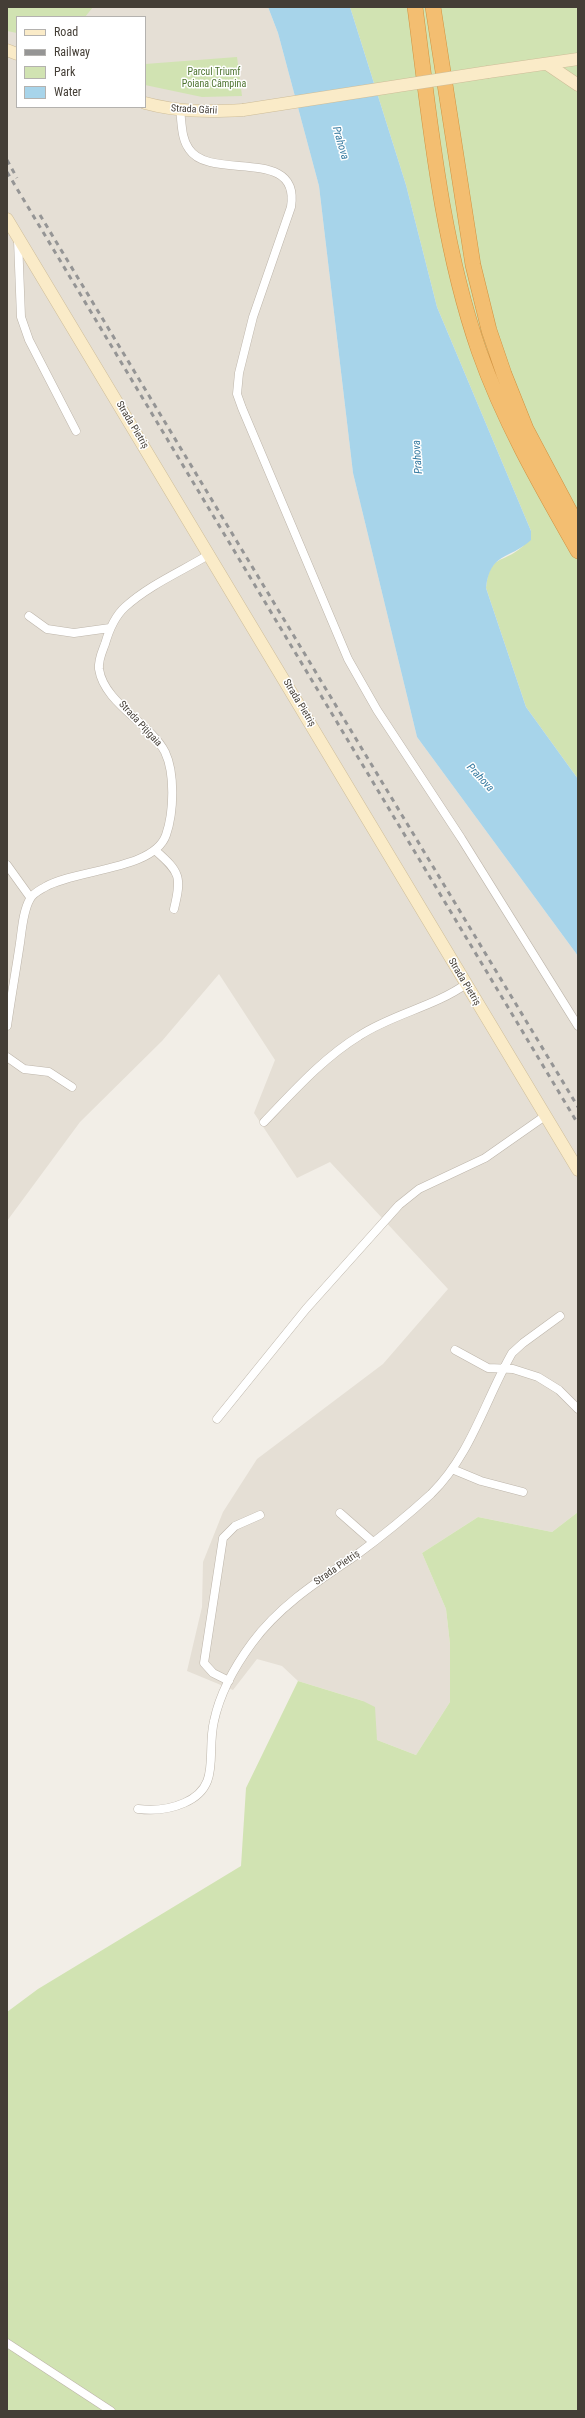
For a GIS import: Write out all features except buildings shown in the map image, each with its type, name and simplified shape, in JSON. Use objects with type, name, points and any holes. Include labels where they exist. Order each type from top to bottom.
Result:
[{"type":"highway","points":[[415,7],[449,233],[472,328],[494,389],[515,437],[578,551]]},
{"type":"highway","points":[[433,7],[473,265],[489,330],[504,374],[526,429],[578,527]]},
{"type":"main road","name":"Strada Gării","points":[[146,103],[180,110],[243,110],[578,59]]},
{"type":"main road","points":[[547,64],[578,85]]},
{"type":"main road","name":"Strada Pietriș","points":[[11,230],[210,554],[578,1170]]},
{"type":"street","points":[[180,110],[184,141],[196,156],[209,162],[271,171],[284,178],[289,184],[292,199],[291,207],[253,317],[239,373],[237,394],[348,658],[377,710],[461,838],[578,1026]]},
{"type":"street","points":[[11,230],[21,317],[29,340],[76,431]]},
{"type":"street","name":"Strada Pițigaia","points":[[156,851],[166,834],[169,819],[170,768],[161,745],[120,704],[104,681],[99,670],[100,660],[110,628],[125,607],[139,596],[210,554]]},
{"type":"street","points":[[29,616],[47,629],[74,633],[110,628]]},
{"type":"street","points":[[7,1026],[24,919],[30,897],[50,884],[66,878],[135,860],[156,851],[178,873],[179,885],[174,909]]},
{"type":"street","points":[[7,865],[30,897]]},
{"type":"street","points":[[264,1122],[328,1059],[359,1035],[386,1021],[443,998],[466,984]]},
{"type":"street","points":[[7,1057],[24,1069],[49,1072],[72,1087]]},
{"type":"street","points":[[217,1419],[306,1309],[399,1205],[419,1190],[485,1158],[545,1116]]},
{"type":"street","name":"Strada Pietriș","points":[[138,1809],[162,1810],[175,1807],[194,1799],[202,1792],[209,1778],[214,1720],[229,1680],[253,1642],[270,1621],[316,1583],[373,1542],[431,1494],[452,1469],[479,1423],[503,1369],[512,1353],[522,1343],[560,1316]]},
{"type":"street","points":[[455,1350],[488,1368],[522,1371],[547,1382],[578,1409]]},
{"type":"street","points":[[452,1469],[481,1481],[522,1492]]},
{"type":"street","points":[[340,1513],[373,1542]]},
{"type":"street","points":[[229,1680],[213,1673],[204,1663],[218,1583],[222,1545],[228,1532],[260,1515]]},
{"type":"street","points":[[7,2344],[111,2411]]},
{"type":"shaded area","points":[[7,7],[268,7],[278,33],[319,186],[353,473],[417,737],[578,956],[578,1512],[552,1532],[478,1517],[422,1553],[446,1609],[450,1644],[450,1702],[416,1755],[377,1740],[363,1701],[298,1681],[282,1666],[257,1659],[233,1690],[187,1671],[202,1607],[203,1562],[223,1512],[257,1459],[383,1364],[448,1289],[330,1162],[297,1178],[254,1113],[275,1060],[219,974],[162,1041],[80,1122],[7,1221]]},
{"type":"green space","points":[[7,7],[93,7],[86,16],[16,16],[16,33],[7,31]]},
{"type":"green space","points":[[350,7],[578,7],[578,779],[526,707],[486,588],[490,569],[498,561],[522,547],[531,531],[437,307],[406,185]]},
{"type":"green space","name":"Parcul Triumf Poiana Câmpina","points":[[237,57],[242,96],[202,97],[146,85],[146,64]]},
{"type":"green space","points":[[578,1512],[578,2411],[7,2411],[7,2012],[38,1989],[241,1866],[246,1788],[298,1681],[363,1701],[375,1707],[377,1740],[416,1755],[450,1702],[450,1644],[446,1609],[422,1553],[478,1517],[552,1532]]},
{"type":"water","name":"Prahova","points":[[268,7],[350,7],[406,185],[437,307],[531,531],[531,540],[496,562],[488,576],[486,588],[526,707],[578,779],[578,956],[417,737],[353,473],[319,186],[278,33]]},
{"type":"railway","points":[[7,160],[17,178]]},
{"type":"railway","points":[[7,172],[578,1124]]},
{"type":"railway","points":[[40,215],[578,1107]]}]
